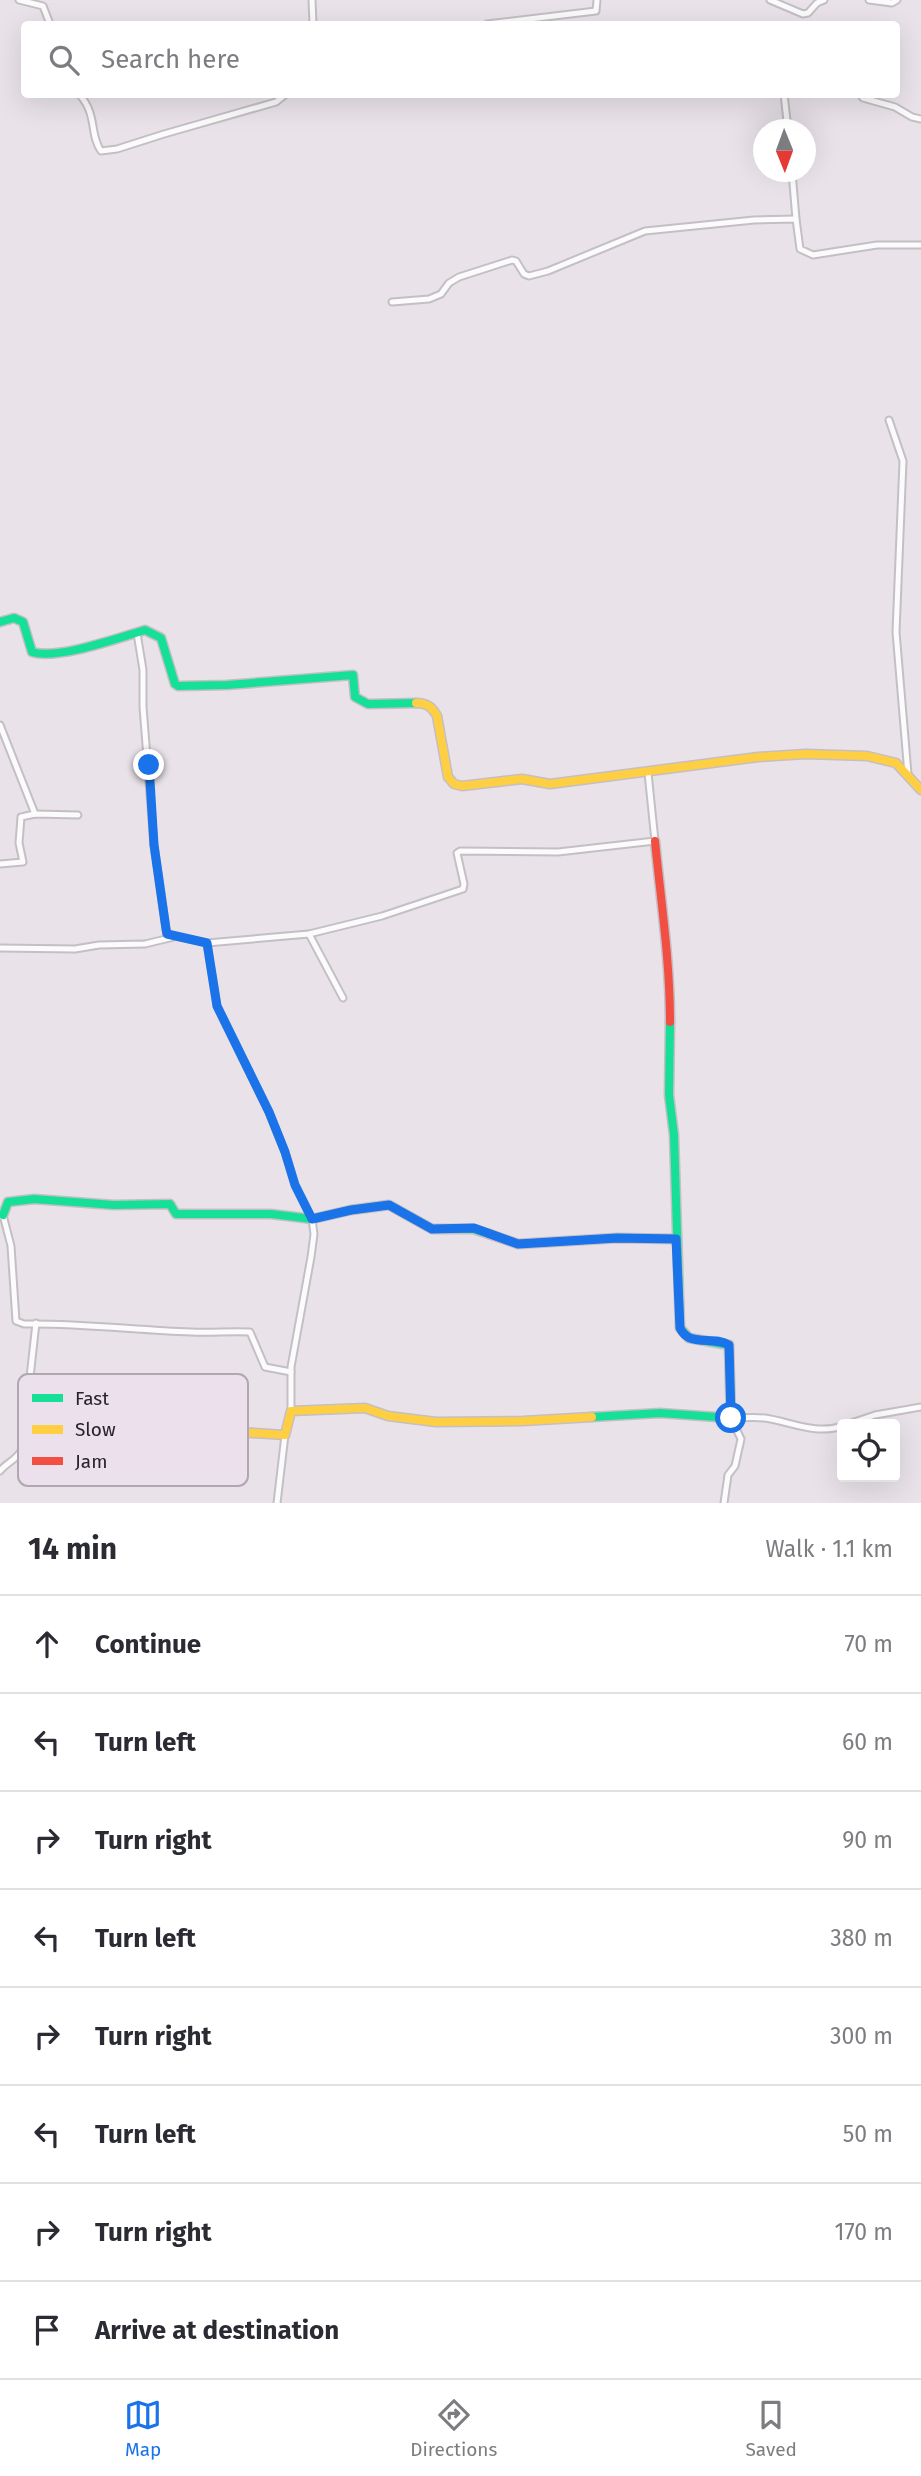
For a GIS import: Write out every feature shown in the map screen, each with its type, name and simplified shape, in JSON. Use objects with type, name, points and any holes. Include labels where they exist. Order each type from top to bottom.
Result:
[{"type":"street","points":[[19,0],[43,6],[50,21]]},
{"type":"street","points":[[312,0],[313,21]]},
{"type":"street","points":[[512,21],[596,11],[597,0]]},
{"type":"street","points":[[770,0],[803,14],[824,0]]},
{"type":"street","points":[[869,0],[892,4],[897,0]]},
{"type":"street","points":[[82,98],[94,120],[97,146],[101,151],[117,149],[276,102],[281,98]]},
{"type":"street","points":[[784,98],[787,119]]},
{"type":"street","points":[[863,98],[895,107],[921,119]]},
{"type":"street","points":[[793,182],[800,249],[813,255],[877,246],[921,245]]},
{"type":"street","points":[[392,302],[429,299],[441,294],[449,283],[459,277],[512,260],[516,261],[523,274],[529,276],[548,271],[645,231],[754,220],[796,219]]},
{"type":"street","points":[[889,420],[903,461],[897,632],[908,774]]},
{"type":"street","points":[[0,622],[14,618],[23,622],[32,652],[42,655],[103,643],[145,631],[161,638],[175,684],[178,686],[353,675],[355,698],[368,704],[425,703],[433,709],[437,716],[448,777],[454,784],[462,786],[522,779],[550,785],[758,757],[806,754],[867,756],[896,763],[921,790]]},
{"type":"street","points":[[136,633],[143,670],[143,707],[154,845],[167,934],[174,937],[207,943],[309,934],[382,916],[459,891],[464,884],[457,853],[460,851],[558,852],[655,841]]},
{"type":"street","points":[[0,725],[35,814]]},
{"type":"street","points":[[648,773],[661,907],[667,940],[669,1084],[674,1135],[680,1328],[683,1335],[690,1339],[718,1341],[729,1345],[731,1418],[741,1439],[735,1466],[727,1475],[724,1503]]},
{"type":"street","points":[[0,864],[23,862],[19,822],[21,817],[35,814],[78,815]]},
{"type":"street","points":[[309,934],[343,998]]},
{"type":"street","points":[[0,948],[75,949],[99,945],[145,944],[174,937]]},
{"type":"street","points":[[207,943],[217,1006],[269,1112],[295,1185],[312,1219],[314,1234],[291,1372],[291,1411],[285,1435],[277,1503]]},
{"type":"street","points":[[291,1372],[265,1367],[250,1332],[194,1332],[16,1321],[11,1246],[2,1216],[8,1202],[45,1199],[114,1205],[132,1202],[170,1204],[176,1214],[271,1214],[312,1219],[389,1205],[432,1229],[474,1228],[518,1244],[617,1238],[676,1239]]},
{"type":"street","points":[[30,1374],[36,1323]]},
{"type":"street","points":[[863,1419],[921,1407]]},
{"type":"street","points":[[291,1411],[365,1408],[388,1416],[436,1422],[523,1421],[660,1413],[761,1418],[817,1430],[837,1428]]},
{"type":"street","points":[[248,1433],[285,1435]]},
{"type":"street","points":[[0,1471],[18,1456]]},
{"type":"traffic: fast","points":[[0,622],[14,618],[23,622],[32,652],[43,654],[72,651],[145,630],[161,638],[175,684],[178,686],[353,675],[355,697],[368,704],[416,703]]},
{"type":"traffic: fast","points":[[592,1417],[660,1413],[731,1418],[729,1345],[689,1338],[680,1328],[674,1135],[669,1095],[670,1022]]},
{"type":"traffic: fast","points":[[3,1215],[8,1202],[34,1199],[114,1205],[170,1204],[176,1214],[271,1214],[312,1219],[389,1205],[432,1229],[473,1229],[489,1234]]},
{"type":"traffic: slow","points":[[416,703],[429,706],[437,716],[448,777],[454,784],[462,786],[522,779],[550,784],[758,757],[806,754],[867,756],[896,763],[921,790]]},
{"type":"traffic: slow","points":[[248,1433],[285,1435],[291,1411],[365,1408],[388,1416],[436,1422],[592,1417]]},
{"type":"traffic: jam","points":[[655,841],[667,954],[670,1022]]},
{"type":"traffic: jam","points":[[489,1234],[518,1244],[617,1238],[676,1239]]},
{"type":"route","points":[[149,765],[154,845],[167,934],[207,943],[217,1006],[269,1112],[295,1185],[312,1219],[389,1205],[432,1229],[474,1228],[518,1244],[617,1238],[676,1239],[680,1328],[683,1335],[690,1339],[725,1342],[729,1345],[731,1418]]}]
